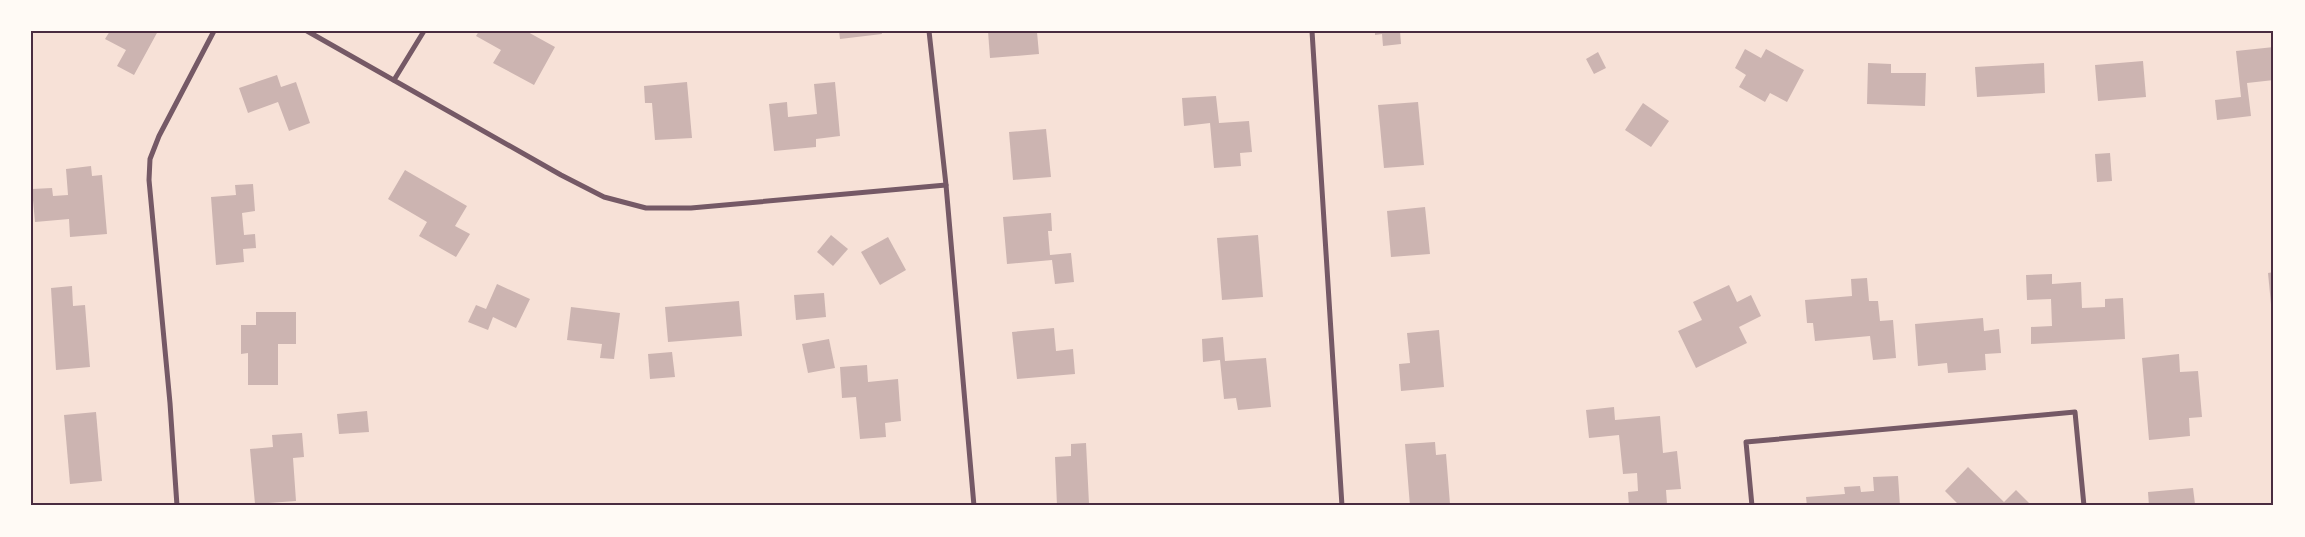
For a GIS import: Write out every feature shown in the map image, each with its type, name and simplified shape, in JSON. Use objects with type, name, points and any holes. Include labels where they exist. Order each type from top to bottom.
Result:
[{"type":"street","points":[[177,506],[170,394],[149,180],[150,159],[159,136],[214,31]]},
{"type":"street","points":[[307,31],[604,197],[646,208],[691,208],[946,185]]},
{"type":"street","points":[[394,80],[424,31]]},
{"type":"street","points":[[929,31],[946,185],[974,506]]},
{"type":"street","points":[[1312,31],[1342,506]]},
{"type":"street","points":[[1752,506],[1746,442],[2076,412],[2084,506]]},
{"type":"building","points":[[110,31],[158,31],[134,75],[117,66],[126,50],[105,39]]},
{"type":"building","points":[[479,31],[526,31],[555,47],[534,85],[493,63],[501,50],[476,36]]},
{"type":"building","points":[[839,31],[881,31],[882,34],[840,39]]},
{"type":"building","points":[[988,31],[1037,32],[1039,54],[990,58]]},
{"type":"building","points":[[1375,31],[1400,31],[1401,44],[1383,46],[1382,34],[1375,35]]},
{"type":"building","points":[[2274,47],[2274,80],[2247,83],[2251,116],[2217,120],[2215,100],[2241,97],[2236,51]]},
{"type":"building","points":[[1745,49],[1761,58],[1766,49],[1804,70],[1787,102],[1770,93],[1765,102],[1739,87],[1746,75],[1735,68]]},
{"type":"building","points":[[1598,52],[1606,68],[1594,74],[1586,59]]},
{"type":"building","points":[[2143,61],[2146,97],[2098,101],[2095,65]]},
{"type":"building","points":[[1868,63],[1891,64],[1891,73],[1926,73],[1925,106],[1867,104]]},
{"type":"building","points":[[2044,63],[2045,93],[1977,97],[1975,67]]},
{"type":"building","points":[[277,75],[281,87],[296,82],[310,123],[289,131],[278,102],[248,113],[239,88]]},
{"type":"building","points":[[687,82],[692,138],[655,140],[652,103],[645,103],[644,86]]},
{"type":"building","points":[[835,82],[840,136],[816,139],[816,147],[774,151],[769,104],[787,102],[788,117],[817,114],[814,84]]},
{"type":"building","points":[[1216,96],[1219,123],[1249,121],[1252,152],[1240,153],[1241,166],[1214,168],[1210,123],[1184,126],[1182,98]]},
{"type":"building","points":[[1418,102],[1424,165],[1384,168],[1378,105]]},
{"type":"building","points":[[1643,103],[1669,121],[1651,147],[1625,130]]},
{"type":"building","points":[[1046,129],[1051,177],[1013,180],[1009,132]]},
{"type":"building","points":[[2110,153],[2112,181],[2097,182],[2095,154]]},
{"type":"building","points":[[91,166],[92,176],[102,175],[107,234],[70,237],[69,219],[35,222],[32,189],[52,188],[53,196],[68,195],[66,169]]},
{"type":"building","points":[[405,170],[467,206],[455,226],[470,234],[456,257],[419,236],[427,222],[388,199]]},
{"type":"building","points":[[253,184],[255,211],[242,213],[244,235],[255,234],[256,248],[243,249],[244,262],[216,265],[211,197],[236,195],[235,185]]},
{"type":"building","points":[[1425,207],[1430,254],[1391,257],[1387,211]]},
{"type":"building","points":[[1051,213],[1052,231],[1048,231],[1050,255],[1071,253],[1074,282],[1055,284],[1052,260],[1007,264],[1003,217]]},
{"type":"building","points":[[831,235],[848,249],[833,266],[817,252]]},
{"type":"building","points":[[1258,235],[1263,297],[1222,300],[1217,238]]},
{"type":"building","points":[[888,237],[906,270],[880,285],[861,252]]},
{"type":"building","points":[[2274,272],[2274,304],[2271,304],[2268,273]]},
{"type":"building","points":[[2052,274],[2052,284],[2081,282],[2082,308],[2105,307],[2105,299],[2123,298],[2125,339],[2031,344],[2031,327],[2052,326],[2051,299],[2027,300],[2026,275]]},
{"type":"building","points":[[1867,278],[1869,301],[1878,301],[1880,321],[1893,320],[1896,358],[1873,360],[1870,336],[1815,341],[1813,323],[1807,323],[1805,300],[1852,296],[1851,279]]},
{"type":"building","points":[[497,284],[530,299],[516,328],[493,317],[488,330],[468,322],[476,305],[486,309]]},
{"type":"building","points":[[1729,285],[1737,302],[1751,295],[1761,316],[1739,327],[1747,343],[1696,368],[1678,331],[1702,320],[1693,302]]},
{"type":"building","points":[[72,286],[73,306],[85,305],[90,367],[56,370],[51,288]]},
{"type":"building","points":[[824,293],[826,317],[796,320],[794,295]]},
{"type":"building","points":[[739,301],[742,336],[668,342],[665,307]]},
{"type":"building","points":[[571,307],[620,313],[614,359],[600,358],[602,344],[567,340]]},
{"type":"building","points":[[256,312],[296,312],[296,344],[278,344],[278,385],[248,385],[248,353],[241,354],[241,325],[256,325]]},
{"type":"building","points":[[1983,318],[1984,331],[1999,329],[2001,353],[1985,354],[1986,370],[1948,373],[1947,363],[1918,366],[1915,324]]},
{"type":"building","points":[[1054,328],[1056,351],[1073,349],[1075,374],[1017,379],[1012,332]]},
{"type":"building","points":[[1439,330],[1444,387],[1401,391],[1399,364],[1410,363],[1407,333]]},
{"type":"building","points":[[1223,337],[1225,361],[1266,358],[1271,407],[1238,410],[1236,398],[1224,399],[1220,360],[1203,362],[1202,339]]},
{"type":"building","points":[[829,339],[835,368],[808,373],[802,344]]},
{"type":"building","points":[[672,352],[675,377],[650,379],[648,354]]},
{"type":"building","points":[[2179,354],[2180,372],[2198,371],[2202,417],[2189,418],[2190,436],[2149,440],[2142,358]]},
{"type":"building","points":[[867,365],[868,382],[898,379],[901,421],[885,423],[886,437],[860,439],[856,397],[842,398],[840,367]]},
{"type":"building","points":[[1614,407],[1615,420],[1660,416],[1663,453],[1677,451],[1681,489],[1666,490],[1667,504],[1629,506],[1628,492],[1638,491],[1637,473],[1623,474],[1619,435],[1589,438],[1586,410]]},
{"type":"building","points":[[367,411],[369,432],[339,434],[337,414]]},
{"type":"building","points":[[96,412],[102,481],[70,484],[64,415]]},
{"type":"building","points":[[302,433],[304,457],[293,458],[296,501],[255,504],[250,449],[273,447],[272,435]]},
{"type":"building","points":[[1435,442],[1436,455],[1446,454],[1450,504],[1410,506],[1405,444]]},
{"type":"building","points":[[1086,443],[1089,504],[1057,506],[1055,457],[1071,456],[1071,444]]},
{"type":"building","points":[[1968,467],[2004,502],[2016,490],[2032,506],[1960,506],[1945,491]]},
{"type":"building","points":[[1898,476],[1900,506],[1807,506],[1806,497],[1845,494],[1844,487],[1860,486],[1861,492],[1874,491],[1873,477]]},
{"type":"building","points":[[2193,488],[2195,504],[2149,506],[2148,492]]}]
